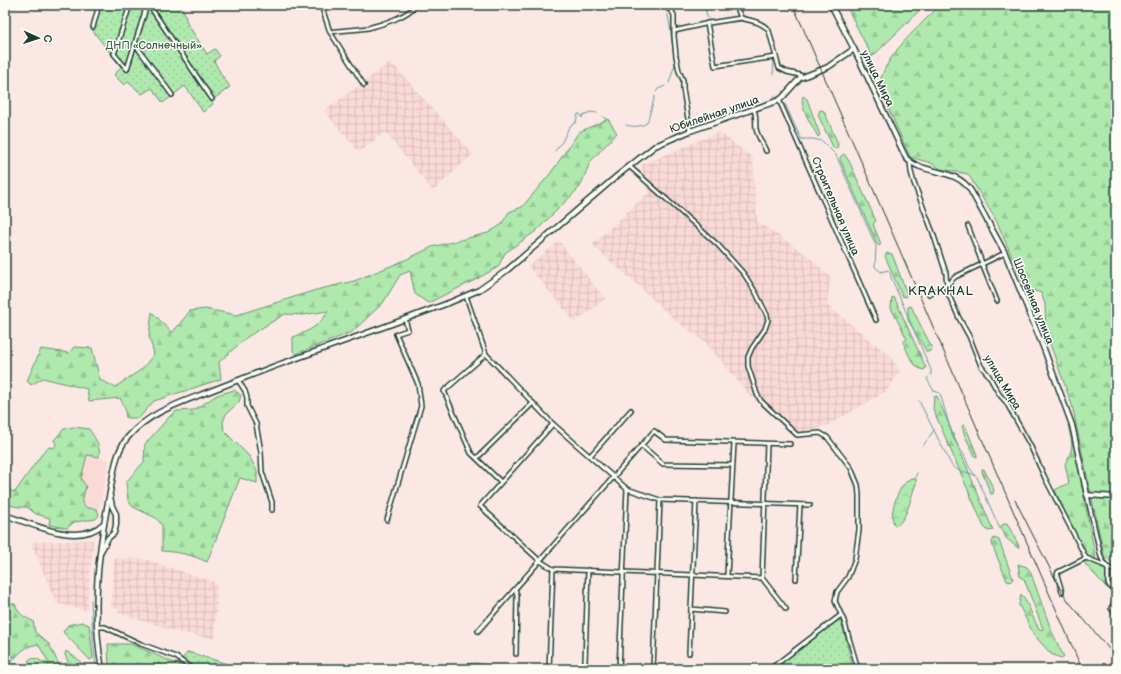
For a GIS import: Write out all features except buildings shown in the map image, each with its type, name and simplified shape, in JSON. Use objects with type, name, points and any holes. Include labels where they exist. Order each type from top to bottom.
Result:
[{"type":"main road","points":[[831,5],[854,49]]},
{"type":"main road","name":"Юбилейная улица","points":[[110,494],[115,464],[120,449],[130,435],[147,420],[166,408],[479,290],[506,271],[629,166],[655,146],[690,131],[754,110],[779,100],[802,77],[828,67],[854,49]]},
{"type":"main road","name":"улица Мира","points":[[854,49],[906,158]]},
{"type":"main road","name":"Шоссейная улица","points":[[906,158],[910,162],[963,181],[967,185],[1005,253],[1044,349],[1072,425],[1087,495]]},
{"type":"main road","points":[[100,552],[108,538],[114,533],[117,522],[110,494]]},
{"type":"main road","points":[[102,669],[98,649],[97,579],[106,509],[110,494]]},
{"type":"main road","points":[[1087,495],[1116,498]]},
{"type":"main road","points":[[106,509],[109,506],[112,506]]},
{"type":"main road","points":[[5,515],[66,534],[79,534],[94,530],[104,523]]},
{"type":"main road","points":[[94,530],[100,531],[103,538],[108,538]]},
{"type":"street","points":[[93,27],[99,5]]},
{"type":"street","points":[[130,5],[114,54],[127,69],[148,5]]},
{"type":"street","points":[[148,5],[212,99]]},
{"type":"street","points":[[321,5],[330,32],[364,85]]},
{"type":"street","points":[[330,32],[368,28],[406,14],[415,7],[415,5]]},
{"type":"street","points":[[659,5],[668,8],[673,12],[676,56],[679,71],[683,80],[682,89],[690,131]]},
{"type":"street","points":[[736,5],[741,18]]},
{"type":"street","points":[[674,31],[707,23],[741,18],[759,23],[766,27],[772,36],[779,68],[783,71],[800,75],[802,77]]},
{"type":"street","points":[[707,23],[715,66],[776,57]]},
{"type":"street","points":[[135,44],[172,95]]},
{"type":"street","name":"Строительная улица","points":[[779,100],[876,320]]},
{"type":"street","points":[[754,110],[757,117],[755,124],[757,132],[766,151]]},
{"type":"street","name":"улица Мира","points":[[910,162],[912,177],[946,273],[947,291],[969,336],[981,366],[1006,402],[1030,445],[1045,478],[1086,558]]},
{"type":"street","points":[[629,166],[718,246],[744,274],[756,293],[768,320],[765,329],[752,348],[748,357],[748,366],[758,398],[797,435],[820,433],[828,437],[854,474],[859,490],[858,534],[855,559],[851,571],[836,593],[836,604],[846,628],[858,669]]},
{"type":"street","points":[[968,226],[997,301]]},
{"type":"street","points":[[929,294],[947,285],[955,277],[1005,253]]},
{"type":"street","points":[[466,296],[486,354],[553,424],[627,489],[660,500],[810,505]]},
{"type":"street","points":[[387,520],[421,406],[418,384],[396,334],[408,330],[405,319]]},
{"type":"street","points":[[486,354],[444,391],[471,453],[501,482]]},
{"type":"street","points":[[238,380],[245,391],[247,406],[256,424],[261,452],[262,472],[266,490],[270,497],[272,510]]},
{"type":"street","points":[[477,458],[533,403]]},
{"type":"street","points":[[590,456],[631,410]]},
{"type":"street","points":[[553,424],[480,506],[540,561],[553,569],[727,575],[762,578]]},
{"type":"street","points":[[478,631],[654,431],[666,440],[790,444]]},
{"type":"street","points":[[727,575],[734,443]]},
{"type":"street","points":[[767,444],[762,578],[786,609]]},
{"type":"street","points":[[642,446],[664,464],[732,465]]},
{"type":"street","points":[[619,669],[627,489]]},
{"type":"street","points":[[1087,495],[1100,557],[1108,570],[1108,584],[1116,592]]},
{"type":"street","points":[[653,669],[660,500]]},
{"type":"street","points":[[689,653],[696,501]]},
{"type":"street","points":[[796,579],[800,505]]},
{"type":"street","points":[[1062,592],[1057,575],[1058,572],[1086,558],[1106,566],[1116,572]]},
{"type":"street","points":[[549,669],[553,569]]},
{"type":"street","points":[[585,662],[588,570]]},
{"type":"street","points":[[515,589],[517,595],[516,654]]},
{"type":"street","points":[[1116,600],[1111,608],[1116,614]]},
{"type":"street","points":[[691,610],[725,612]]},
{"type":"street","points":[[770,669],[840,614]]},
{"type":"street","points":[[97,627],[105,627],[141,644],[176,657],[192,669]]},
{"type":"shaded area","points":[[391,62],[473,154],[433,191],[385,132],[359,152],[324,111]]},
{"type":"shaded area","points":[[719,132],[753,158],[757,221],[807,255],[830,277],[827,305],[890,356],[900,371],[887,391],[828,425],[797,435],[750,396],[706,343],[674,319],[592,245],[648,193],[641,165]]},
{"type":"shaded area","points":[[559,241],[605,299],[575,322],[528,266]]},
{"type":"shaded area","points":[[87,455],[109,460],[100,506],[97,509],[88,508],[83,505],[82,501],[86,486],[81,479]]},
{"type":"shaded area","points":[[93,540],[87,611],[56,603],[31,542]]},
{"type":"shaded area","points":[[114,558],[144,559],[217,583],[215,639],[178,632],[118,613],[119,609],[111,607]]},
{"type":"green space","name":"ДНП «Солнечный»","points":[[101,5],[179,5],[184,11],[187,23],[207,54],[215,49],[220,56],[214,61],[230,87],[211,101],[213,104],[203,112],[185,86],[163,103],[152,88],[142,94],[128,82],[124,85],[114,75],[121,67],[93,31]]},
{"type":"green space","points":[[846,5],[925,5],[872,57]]},
{"type":"green space","points":[[940,5],[1116,5],[1116,567],[1104,555],[1072,405],[1046,333],[1045,304],[1041,293],[1025,287],[997,222],[968,174],[941,169],[931,163],[910,157],[879,87],[887,64],[895,53],[913,32]]},
{"type":"green space","points":[[803,96],[807,99],[820,135],[818,137],[803,106]]},
{"type":"green space","points":[[820,110],[824,111],[838,144],[837,148],[835,149],[818,115]]},
{"type":"green space","points":[[608,119],[617,133],[590,162],[580,187],[536,231],[505,253],[498,267],[428,303],[415,294],[410,271],[400,275],[383,303],[352,332],[296,354],[293,351],[293,337],[314,327],[321,321],[328,311],[303,315],[285,314],[247,337],[219,362],[221,379],[154,401],[139,418],[126,418],[125,408],[120,398],[89,401],[87,389],[43,378],[31,385],[27,381],[41,349],[69,353],[74,347],[92,348],[100,380],[115,387],[142,369],[154,354],[149,336],[152,312],[172,333],[190,311],[205,309],[237,315],[316,290],[354,281],[403,261],[432,247],[488,233],[501,225],[509,212],[522,207],[550,174],[579,132]]},
{"type":"green space","points":[[844,154],[849,161],[876,221],[873,224],[881,244],[879,246],[840,160],[840,157]]},
{"type":"green space","points":[[887,253],[892,254],[907,294],[906,297],[902,296],[885,256]]},
{"type":"green space","points":[[894,297],[926,368],[924,370],[920,369],[913,363],[903,342],[907,339],[891,308],[892,298]]},
{"type":"green space","points":[[911,306],[932,348],[930,351],[927,352],[908,320],[908,307]]},
{"type":"green space","points":[[234,390],[241,395],[239,402],[226,414],[223,422],[224,431],[249,456],[257,471],[257,483],[240,478],[207,562],[186,554],[162,551],[162,525],[156,518],[133,507],[128,500],[126,482],[144,462],[145,444],[170,416],[177,411],[194,410],[217,395]]},
{"type":"green space","points":[[937,396],[993,530],[988,531],[984,527],[933,409],[934,397]]},
{"type":"green space","points":[[1070,424],[1096,563],[1116,580],[1116,594],[1106,587],[1086,565],[1055,490],[1069,483],[1065,464],[1072,445],[1068,425]]},
{"type":"green space","points":[[963,425],[965,425],[977,457],[975,456],[965,436]]},
{"type":"green space","points":[[74,427],[89,429],[98,446],[99,457],[87,455],[81,479],[86,486],[82,501],[83,505],[88,508],[97,509],[99,515],[96,519],[74,522],[67,528],[49,525],[50,518],[36,514],[27,507],[9,505],[5,498],[5,483],[11,491],[15,492],[44,451],[49,447],[54,448],[56,444],[54,440],[64,429]]},
{"type":"green space","points":[[982,469],[984,469],[994,490],[993,494],[991,494]]},
{"type":"green space","points":[[911,478],[916,479],[916,484],[906,514],[895,526],[892,514],[893,507],[902,486]]},
{"type":"green space","points":[[1007,523],[1019,546],[1018,548],[1006,538],[1001,528],[1002,525]]},
{"type":"green space","points":[[994,538],[999,540],[1013,579],[1010,582],[1007,581],[993,547],[992,542]]},
{"type":"green space","points":[[1018,564],[1027,567],[1030,571],[1052,632],[1064,657],[1061,658],[1051,654],[1034,635],[1019,605],[1021,594],[1025,599],[1039,630],[1043,629],[1024,579],[1020,577]]},
{"type":"green space","points":[[5,602],[15,604],[21,614],[33,621],[35,632],[49,644],[61,669],[35,669],[28,661],[31,658],[38,659],[42,662],[48,661],[38,644],[23,650],[5,667]]},
{"type":"green space","points":[[839,618],[843,628],[853,669],[771,669]]},
{"type":"green space","points":[[82,622],[89,625],[93,658],[90,660],[63,632],[68,625]]},
{"type":"green space","points":[[108,644],[131,644],[188,669],[109,669]]},
{"type":"green space","points":[[66,651],[79,660],[85,669],[71,669],[65,655]]},
{"type":"green space","points":[[188,652],[244,669],[193,669],[182,659]]},
{"type":"green space","points":[[477,663],[499,669],[411,669]]},
{"type":"waterway","points":[[706,5],[706,14],[709,20]]},
{"type":"waterway","points":[[667,10],[675,64],[669,83]]},
{"type":"waterway","points":[[717,23],[746,21]]},
{"type":"waterway","points":[[755,23],[763,27],[768,33]]},
{"type":"waterway","points":[[772,48],[773,55]]},
{"type":"waterway","points":[[773,75],[774,59]]},
{"type":"waterway","points":[[656,92],[658,89],[665,86]]},
{"type":"waterway","points":[[774,100],[775,95]]},
{"type":"waterway","points":[[626,125],[636,126],[647,123],[655,96]]},
{"type":"waterway","points":[[785,104],[801,139],[822,141],[836,155],[876,246],[875,267],[881,272],[888,270],[890,272],[931,370],[931,375]]},
{"type":"waterway","points":[[555,151],[562,142],[569,127],[576,122],[578,114],[580,114],[582,118],[583,115],[591,112],[597,113]]},
{"type":"waterway","points":[[603,117],[607,119]]},
{"type":"waterway","points":[[928,377],[927,379],[934,391],[940,393],[953,438],[975,475]]},
{"type":"waterway","points":[[919,401],[952,466],[958,470],[977,477],[1000,529]]},
{"type":"waterway","points":[[923,446],[934,430]]},
{"type":"waterway","points":[[915,478],[917,473]]},
{"type":"waterway","points":[[91,600],[96,666]]},
{"type":"waterway","points":[[5,652],[8,652],[11,656],[16,657]]},
{"type":"waterway","points":[[25,666],[28,669]]},
{"type":"railway","points":[[793,5],[1082,669]]},
{"type":"railway","points":[[1015,500],[1062,592],[1116,657]]},
{"type":"district","name":"KRAKHAL","points":[[941,290]]}]
